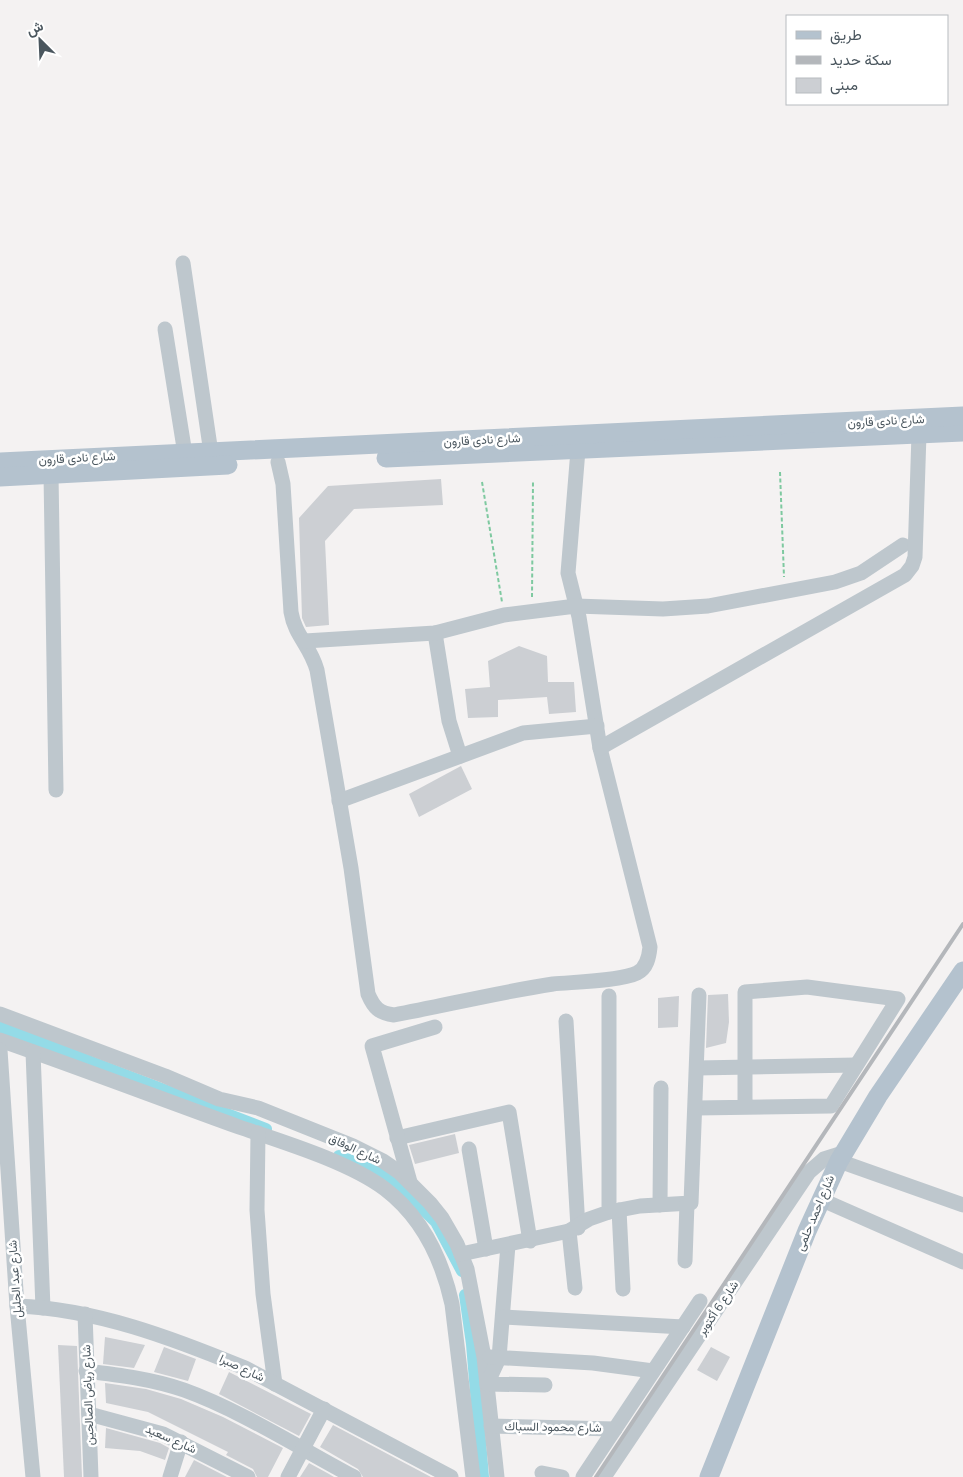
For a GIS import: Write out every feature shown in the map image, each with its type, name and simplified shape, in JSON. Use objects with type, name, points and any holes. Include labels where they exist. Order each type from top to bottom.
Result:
[{"type":"main road","name":"شارع نادى قارون","points":[[0,462],[211,452],[278,456],[578,450],[963,416]]},
{"type":"main road","name":"شارع نادى قارون","points":[[0,477],[278,456],[767,434],[919,434],[963,432]]},
{"type":"main road","name":"شارع احمد حلمى","points":[[709,1477],[820,1199],[841,1157],[878,1096],[963,972]]},
{"type":"street","points":[[183,263],[211,452]]},
{"type":"street","points":[[165,329],[186,454]]},
{"type":"street","points":[[600,748],[905,575],[912,566],[915,557],[919,434]]},
{"type":"street","points":[[278,456],[283,484],[290,612],[293,626],[312,653],[317,670],[340,801],[368,994],[373,1005],[381,1013],[394,1015],[551,984],[625,976],[638,973],[646,965],[650,947],[600,748],[576,606],[568,574],[578,450]]},
{"type":"street","points":[[51,474],[56,790]]},
{"type":"street","points":[[305,641],[435,633],[504,615],[576,606],[663,609],[708,606],[835,582],[861,573],[903,545]]},
{"type":"street","points":[[435,633],[449,720],[460,756]]},
{"type":"street","points":[[340,801],[523,733],[597,726]]},
{"type":"street","points":[[696,1108],[831,1106],[898,999],[808,987],[745,992],[745,1107]]},
{"type":"street","points":[[461,1254],[530,1241],[574,1230],[590,1219],[614,1211],[692,1203],[700,995]]},
{"type":"street","points":[[609,996],[614,1211],[623,1290]]},
{"type":"street","name":"شارع الوفاق","points":[[0,1014],[165,1076],[219,1099],[258,1108],[354,1146],[383,1160],[410,1182],[442,1218],[461,1254],[470,1282],[484,1357],[497,1477]]},
{"type":"street","points":[[566,1021],[575,1288]]},
{"type":"street","points":[[410,1182],[372,1046],[435,1027]]},
{"type":"street","name":"شارع الوفاق","points":[[0,1040],[258,1133],[364,1175],[386,1190],[406,1208],[423,1229],[436,1253],[446,1278],[452,1304],[473,1477]]},
{"type":"street","name":"شارع عبد الجليل","points":[[0,1050],[17,1306],[33,1477]]},
{"type":"street","points":[[33,1052],[43,1308]]},
{"type":"street","points":[[697,1068],[856,1065]]},
{"type":"street","points":[[660,1205],[661,1088]]},
{"type":"street","points":[[397,1138],[510,1112],[530,1241]]},
{"type":"street","points":[[258,1133],[257,1210],[264,1294],[275,1384]]},
{"type":"street","points":[[469,1149],[486,1249]]},
{"type":"street","points":[[841,1157],[963,1205]]},
{"type":"street","name":"شارع 6 أكتوبر","points":[[604,1477],[809,1172],[824,1159],[841,1157]]},
{"type":"street","points":[[820,1199],[963,1262]]},
{"type":"street","points":[[686,1261],[687,1203]]},
{"type":"street","points":[[508,1245],[499,1358],[487,1384],[545,1385]]},
{"type":"street","name":"شارع 6 أكتوبر","points":[[583,1477],[700,1301]]},
{"type":"street","name":"شارع صبرا","points":[[17,1306],[85,1314],[173,1340],[245,1368],[451,1477]]},
{"type":"street","name":"شارع رياض الصالحين","points":[[85,1314],[91,1477]]},
{"type":"street","points":[[503,1317],[683,1327]]},
{"type":"street","points":[[484,1357],[593,1363],[653,1371]]},
{"type":"street","points":[[86,1371],[127,1376],[182,1390],[207,1399],[354,1477]]},
{"type":"street","points":[[288,1477],[324,1409]]},
{"type":"street","name":"شارع سعيد","points":[[89,1414],[141,1426],[180,1442],[248,1477]]},
{"type":"street","name":"شارع محمود السباك","points":[[492,1426],[615,1429]]},
{"type":"street","points":[[170,1477],[180,1442]]},
{"type":"street","points":[[542,1473],[562,1477]]},
{"type":"path","points":[[780,472],[784,592]]},
{"type":"path","points":[[482,482],[504,615]]},
{"type":"path","points":[[532,610],[533,482]]},
{"type":"building","points":[[441,479],[443,505],[354,509],[325,541],[329,625],[306,627],[302,618],[299,518],[328,486]]},
{"type":"building","points":[[519,646],[547,656],[548,682],[574,682],[576,712],[549,714],[547,697],[498,700],[498,717],[468,718],[465,689],[490,687],[488,661]]},
{"type":"building","points":[[461,766],[472,789],[419,817],[409,794]]},
{"type":"building","points":[[728,994],[729,1022],[726,1043],[706,1048],[708,995]]},
{"type":"building","points":[[679,996],[678,1027],[658,1028],[658,998]]},
{"type":"building","points":[[455,1134],[459,1153],[415,1164],[409,1145]]},
{"type":"building","points":[[105,1337],[145,1345],[134,1368],[103,1364]]},
{"type":"building","points":[[58,1345],[77,1346],[82,1477],[64,1477]]},
{"type":"building","points":[[164,1347],[196,1359],[188,1381],[154,1372]]},
{"type":"building","points":[[711,1347],[730,1357],[717,1381],[697,1370]]},
{"type":"building","points":[[229,1372],[311,1414],[299,1436],[219,1394]]},
{"type":"building","points":[[105,1383],[146,1389],[181,1399],[223,1417],[283,1448],[268,1477],[257,1477],[253,1469],[226,1455],[228,1452],[148,1412],[106,1403]]},
{"type":"building","points":[[333,1425],[431,1477],[363,1477],[358,1469],[320,1447]]},
{"type":"building","points":[[106,1428],[160,1443],[169,1448],[165,1460],[140,1451],[105,1448]]},
{"type":"building","points":[[194,1460],[227,1477],[185,1477]]},
{"type":"building","points":[[309,1463],[329,1474],[334,1477],[300,1477]]},
{"type":"waterway","points":[[0,1027],[266,1129]]},
{"type":"waterway","points":[[339,1156],[388,1175],[436,1222],[462,1271]]},
{"type":"waterway","points":[[465,1295],[472,1344],[483,1477]]},
{"type":"railway","points":[[596,1477],[963,924]]}]
